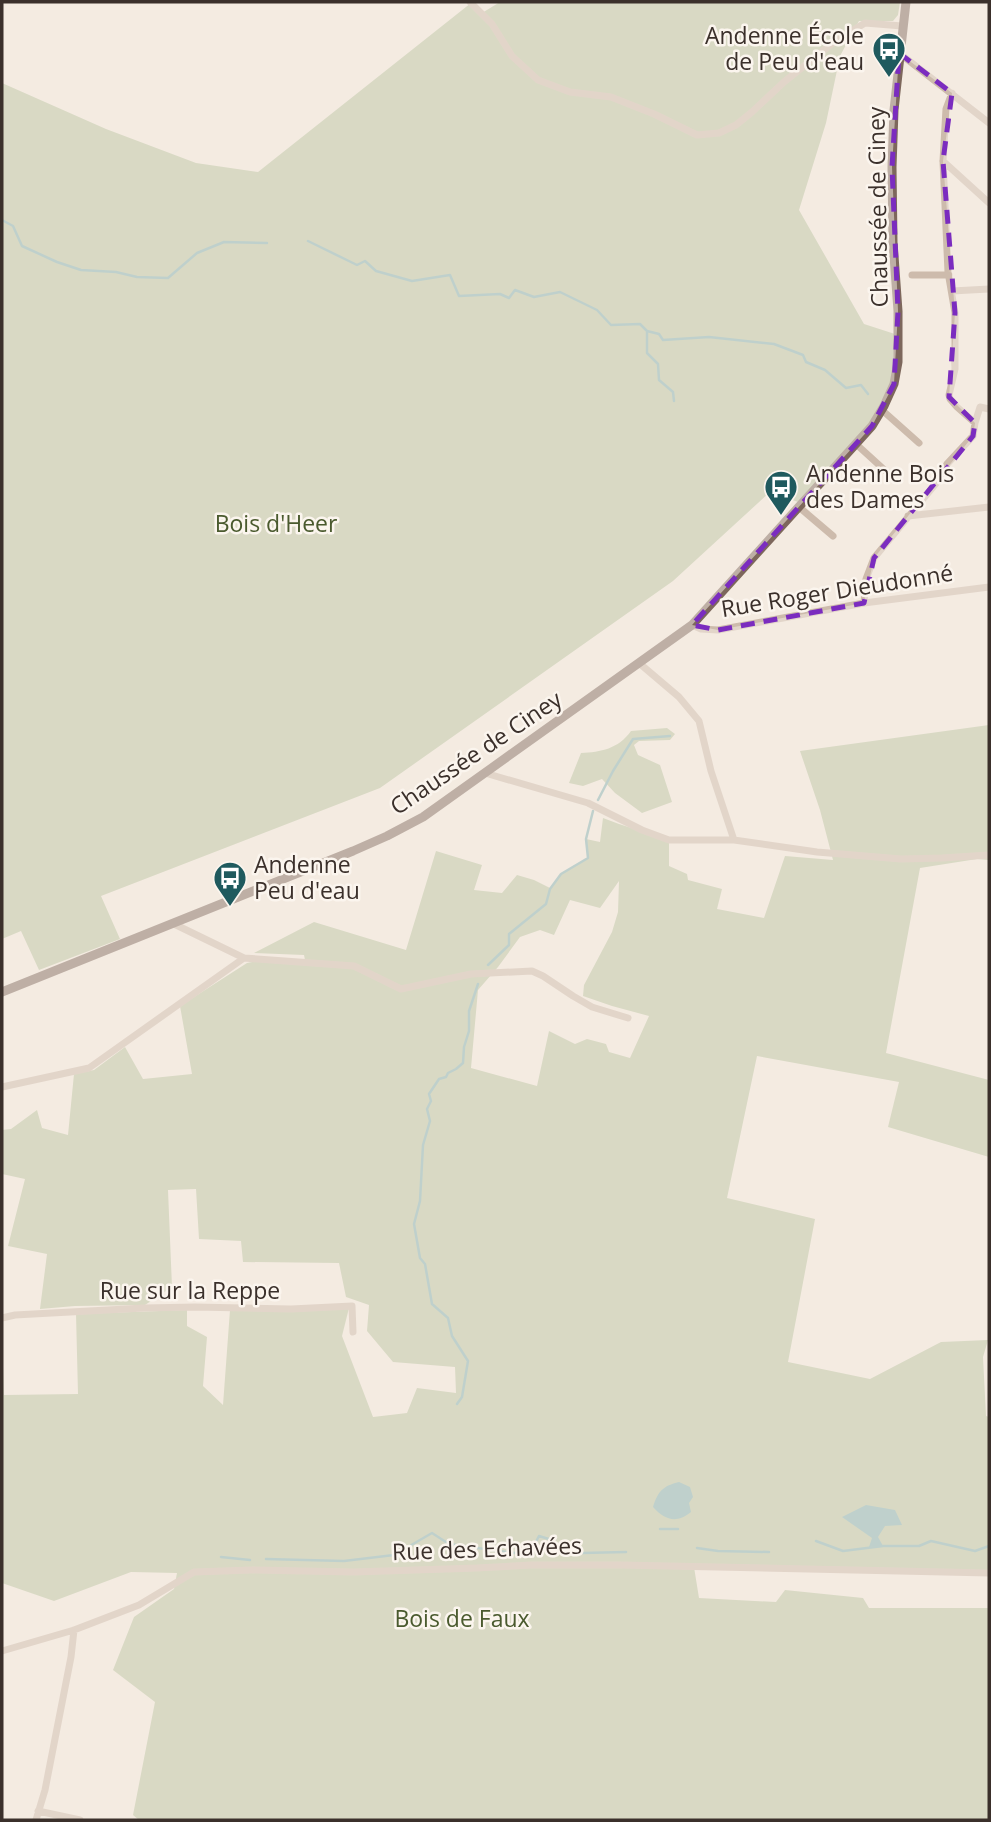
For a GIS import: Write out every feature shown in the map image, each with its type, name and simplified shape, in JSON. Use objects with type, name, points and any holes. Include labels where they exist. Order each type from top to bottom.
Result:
[{"type":"main road","name":"Chaussée de Ciney","points":[[2,992],[387,836],[423,817],[692,625],[872,426],[894,384],[898,362],[898,311],[893,242],[892,167],[899,53],[906,2]]},
{"type":"street","points":[[470,2],[492,24],[512,56],[538,79],[570,92],[611,97],[697,135],[719,133],[736,125],[783,82],[834,42],[865,23],[902,26]]},
{"type":"street","points":[[899,53],[989,123]]},
{"type":"street","points":[[952,93],[946,109],[943,161],[948,275],[955,313],[955,369],[949,395],[957,407],[975,423]]},
{"type":"street","points":[[943,161],[989,203]]},
{"type":"street","points":[[912,275],[948,275]]},
{"type":"street","points":[[952,291],[989,289]]},
{"type":"street","points":[[864,603],[866,579],[874,558],[938,481],[947,464],[973,436],[980,407],[989,410]]},
{"type":"street","points":[[882,410],[919,443]]},
{"type":"street","points":[[856,444],[890,475]]},
{"type":"street","points":[[799,507],[833,536]]},
{"type":"street","points":[[908,516],[989,507]]},
{"type":"street","name":"Rue Roger Dieudonné","points":[[692,625],[701,629],[718,630],[864,603],[989,587]]},
{"type":"street","points":[[639,663],[679,696],[699,721],[711,771],[734,839]]},
{"type":"street","points":[[485,773],[588,803],[642,830],[669,840],[734,839],[817,852],[901,859],[989,855]]},
{"type":"street","points":[[174,923],[244,958],[354,967],[401,989],[471,974],[532,971],[592,1007],[628,1018]]},
{"type":"street","points":[[2,1087],[89,1068],[244,958]]},
{"type":"street","name":"Rue sur la Reppe","points":[[2,1318],[144,1308],[291,1309],[352,1306],[353,1332]]},
{"type":"street","name":"Rue des Echavées","points":[[2,1651],[74,1630],[139,1605],[194,1572],[354,1572],[557,1565],[989,1573]]},
{"type":"street","points":[[36,1820],[48,1776],[74,1630]]},
{"type":"street","points":[[38,1811],[80,1820]]},
{"type":"highlighted area","points":[[899,53],[952,93],[943,161],[955,313],[949,397],[975,423],[973,436],[874,558],[864,603],[718,630],[692,625],[872,426],[894,384],[898,311],[892,167]]},
{"type":"green space","name":"Bois d'Heer","points":[[500,2],[900,2],[898,15],[893,21],[859,21],[840,56],[826,123],[799,210],[864,324],[898,335],[898,362],[882,410],[798,502],[770,492],[673,581],[380,788],[101,896],[120,939],[39,970],[21,931],[2,939],[2,83],[106,129],[196,163],[258,172],[471,3],[482,13]]},
{"type":"green space","name":"Bois de Faux","points":[[989,725],[989,860],[977,859],[920,868],[886,1053],[989,1080],[989,1157],[888,1127],[899,1082],[757,1056],[727,1198],[815,1219],[788,1362],[870,1379],[941,1342],[988,1340],[983,1357],[986,1416],[989,1417],[989,1573],[694,1567],[699,1598],[776,1602],[785,1590],[863,1598],[869,1608],[989,1608],[989,1820],[139,1820],[133,1815],[155,1702],[113,1670],[134,1617],[174,1589],[177,1573],[131,1572],[54,1601],[2,1583],[2,1339],[4,1395],[78,1394],[76,1314],[187,1310],[187,1326],[207,1337],[203,1386],[223,1405],[230,1310],[349,1308],[342,1336],[373,1417],[407,1413],[417,1388],[456,1393],[455,1367],[393,1362],[367,1331],[369,1305],[346,1297],[339,1263],[243,1262],[241,1241],[199,1239],[196,1189],[168,1190],[172,1287],[145,1305],[40,1309],[47,1254],[8,1246],[25,1179],[2,1174],[2,1130],[11,1129],[37,1110],[42,1128],[68,1135],[74,1074],[94,1070],[125,1047],[143,1079],[192,1074],[180,1006],[247,963],[257,961],[306,965],[304,955],[254,953],[314,922],[406,950],[436,851],[482,865],[474,890],[502,893],[517,875],[550,888],[561,874],[588,858],[586,839],[600,842],[603,818],[669,840],[669,866],[687,874],[688,880],[722,889],[717,909],[764,918],[785,856],[833,860],[800,751]],"holes":[[[619,881],[618,912],[612,932],[584,985],[583,996],[649,1016],[630,1058],[609,1052],[606,1044],[587,1039],[575,1044],[549,1031],[537,1086],[471,1068],[478,990],[520,937],[540,930],[554,935],[570,900],[600,908]]]},
{"type":"green space","points":[[667,728],[675,734],[670,740],[639,741],[634,745],[638,755],[660,765],[672,802],[642,813],[615,793],[602,779],[583,786],[569,783],[581,753],[609,748],[621,742],[631,731]]},
{"type":"water","points":[[679,1482],[690,1487],[693,1497],[689,1503],[691,1512],[686,1516],[671,1519],[653,1507],[662,1490]]},
{"type":"water","points":[[866,1505],[895,1510],[902,1525],[885,1526],[878,1537],[883,1546],[869,1547],[872,1538],[842,1517]]},
{"type":"waterway","points":[[2,220],[13,226],[22,246],[57,262],[81,270],[116,272],[137,277],[168,278],[197,253],[224,242],[267,243]]},
{"type":"waterway","points":[[308,241],[357,265],[365,261],[376,271],[412,281],[450,275],[459,296],[500,294],[509,298],[515,290],[534,297],[560,292],[597,310],[611,325],[640,324],[647,331],[659,334],[663,340],[709,337],[774,344],[803,355],[806,362],[825,370],[846,388],[861,385],[868,394]]},
{"type":"waterway","points":[[647,331],[647,353],[658,364],[659,380],[673,392],[674,401]]},
{"type":"waterway","points":[[598,800],[633,739],[670,736]]},
{"type":"waterway","points":[[488,965],[509,945],[509,934],[546,904],[550,889],[561,874],[588,858],[586,839],[593,811]]},
{"type":"waterway","points":[[457,1404],[462,1397],[468,1361],[452,1336],[448,1318],[432,1304],[414,1224],[420,1201],[423,1145],[430,1121],[427,1109],[431,1101],[429,1094],[439,1079],[446,1077],[463,1063],[469,1031],[469,1011],[478,984]]},
{"type":"waterway","points":[[660,1529],[678,1529]]},
{"type":"waterway","points":[[266,1559],[344,1561],[394,1555],[432,1533],[449,1544],[529,1555],[539,1536],[552,1540]]},
{"type":"waterway","points":[[816,1541],[843,1551],[883,1546],[919,1546],[931,1541],[975,1551],[989,1546]]},
{"type":"waterway","points":[[564,1544],[582,1553],[626,1552]]},
{"type":"waterway","points":[[697,1548],[769,1552]]},
{"type":"waterway","points":[[221,1557],[250,1560]]},
{"type":"place","name":"Andenne École de Peu d'eau","points":[[889,79]]},
{"type":"place","name":"Andenne Bois des Dames","points":[[781,517]]},
{"type":"place","name":"Andenne Peu d'eau","points":[[230,908]]}]
